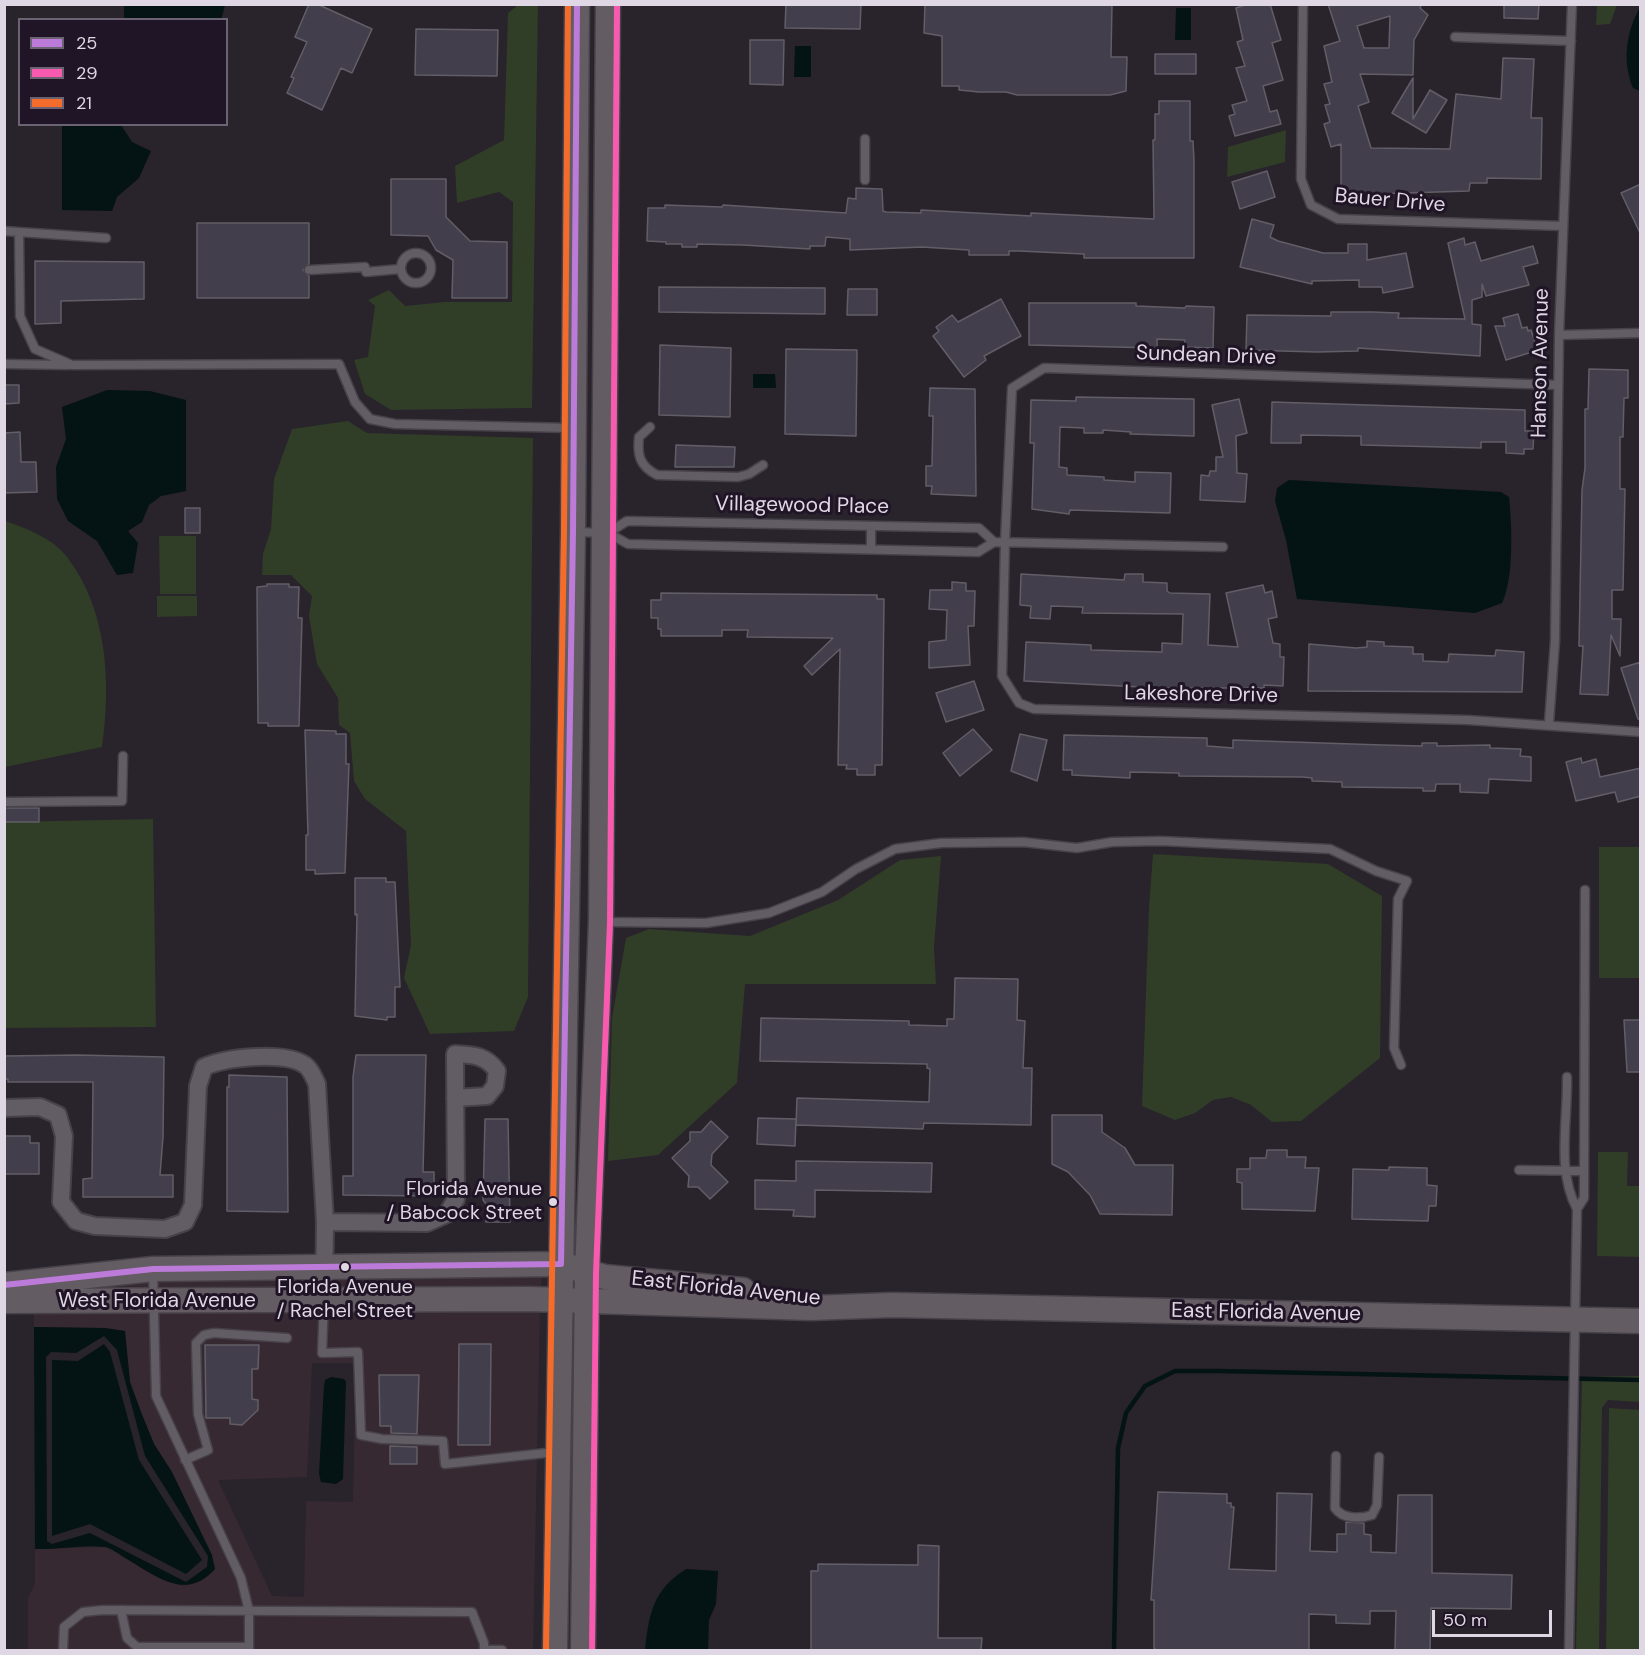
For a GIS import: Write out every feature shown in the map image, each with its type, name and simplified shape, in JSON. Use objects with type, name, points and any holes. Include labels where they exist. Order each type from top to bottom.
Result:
[{"type":"main road","points":[[555,1650],[573,532],[577,4]]},
{"type":"main road","points":[[584,1650],[587,1273],[601,922],[612,34],[608,4]]},
{"type":"main road","name":"West Florida Avenue","points":[[4,1285],[153,1269],[326,1265],[561,1264]]},
{"type":"main road","name":"East Florida Avenue","points":[[561,1264],[587,1273],[892,1305]]},
{"type":"main road","name":"East Florida Avenue","points":[[561,1300],[587,1299],[811,1308],[892,1305],[1641,1321]]},
{"type":"main road","name":"West Florida Avenue","points":[[4,1301],[561,1300]]},
{"type":"street","points":[[4,1108],[40,1107],[58,1115],[64,1136],[61,1202],[76,1221],[95,1227],[165,1229],[185,1222],[193,1205],[198,1086],[204,1067],[222,1059],[292,1058],[308,1066],[317,1084],[325,1222],[324,1301]]},
{"type":"street","points":[[325,1222],[427,1223],[447,1215],[456,1199],[455,1098]]},
{"type":"lane","name":"Bauer Drive","points":[[1303,4],[1301,179],[1311,205],[1338,219],[1563,226]]},
{"type":"lane","name":"Hanson Avenue","points":[[1549,723],[1555,641],[1559,335],[1572,4]]},
{"type":"lane","points":[[1455,37],[1571,41]]},
{"type":"lane","points":[[864,180],[865,139]]},
{"type":"lane","points":[[4,231],[106,238]]},
{"type":"lane","points":[[19,232],[20,316],[35,349],[72,365]]},
{"type":"lane","points":[[309,270],[400,269]]},
{"type":"lane","points":[[1559,335],[1641,333]]},
{"type":"lane","points":[[4,364],[339,364],[355,402],[370,419],[395,424],[574,428]]},
{"type":"lane","name":"Sundean Drive","points":[[1005,542],[1012,388],[1044,368],[1558,386]]},
{"type":"lane","points":[[650,427],[639,437],[637,451],[640,461],[647,470],[657,475],[738,477],[749,474],[763,465]]},
{"type":"lane","name":"Villagewood Place","points":[[605,533],[627,521],[979,528],[994,542]]},
{"type":"lane","points":[[871,526],[871,549]]},
{"type":"lane","name":"Villagewood Place","points":[[573,532],[605,533],[628,544],[978,552],[994,542],[1223,548]]},
{"type":"lane","name":"Lakeshore Drive","points":[[1005,542],[1002,676],[1014,698],[1026,707],[1044,710],[1549,723]]},
{"type":"lane","points":[[1549,723],[1596,730],[1641,732]]},
{"type":"lane","points":[[4,802],[122,801],[123,756]]},
{"type":"lane","points":[[601,922],[706,924],[769,913],[822,892],[856,869],[895,849],[941,843],[1023,842],[1077,848],[1112,842],[1161,841],[1330,849],[1376,871],[1407,881],[1398,899],[1394,1048],[1401,1065]]},
{"type":"lane","points":[[1577,1209],[1584,1198],[1585,890]]},
{"type":"lane","points":[[1567,1077],[1565,1171],[1568,1192],[1577,1209],[1569,1650]]},
{"type":"lane","points":[[1519,1170],[1584,1170]]},
{"type":"lane","points":[[121,1610],[127,1638],[137,1647],[249,1649],[249,1611],[241,1578],[156,1396],[153,1269]]},
{"type":"lane","points":[[324,1301],[321,1353],[358,1352],[361,1435],[382,1439],[442,1441],[445,1464],[559,1452]]},
{"type":"lane","points":[[185,1460],[208,1450],[198,1414],[196,1343],[204,1335],[214,1333],[287,1338]]},
{"type":"lane","points":[[1336,1456],[1335,1508],[1342,1515],[1364,1517],[1372,1515],[1377,1506],[1379,1457]]},
{"type":"lane","points":[[63,1650],[64,1627],[83,1612],[121,1610],[472,1612],[484,1650],[502,1650]]},
{"type":"shaded area","points":[[124,4],[225,5],[222,18],[124,18]]},
{"type":"shaded area","points":[[1640,7],[1640,91],[1633,88],[1627,68],[1627,47],[1631,27]]},
{"type":"shaded area","points":[[1176,8],[1191,8],[1191,40],[1175,40]]},
{"type":"shaded area","points":[[795,46],[811,46],[811,77],[794,77]]},
{"type":"shaded area","points":[[62,126],[122,126],[132,142],[151,151],[139,178],[117,197],[112,211],[62,210]]},
{"type":"shaded area","points":[[753,374],[775,374],[776,388],[753,388]]},
{"type":"shaded area","points":[[107,390],[150,391],[186,400],[186,491],[161,496],[149,505],[142,522],[128,531],[138,543],[133,573],[117,575],[97,541],[68,521],[57,499],[56,467],[66,439],[62,407]]},
{"type":"shaded area","points":[[1289,480],[1501,492],[1509,497],[1511,536],[1509,580],[1502,603],[1475,613],[1297,599],[1286,540],[1275,501],[1277,488]]},
{"type":"shaded area","points":[[541,1273],[541,1290],[34,1292],[152,1279]]},
{"type":"shaded area","points":[[540,1309],[533,1650],[28,1650],[28,1598],[35,1584],[35,1549],[106,1547],[169,1581],[184,1586],[215,1569],[172,1472],[154,1444],[141,1412],[130,1382],[125,1331],[105,1328],[34,1327],[34,1310]],"holes":[[[312,1363],[356,1363],[353,1502],[306,1501],[304,1597],[272,1596],[218,1480],[307,1477]]]},
{"type":"shaded area","points":[[34,1327],[105,1328],[125,1331],[130,1382],[141,1412],[154,1444],[172,1472],[212,1555],[215,1569],[204,1579],[193,1584],[182,1585],[159,1578],[105,1547],[35,1549]],"holes":[[[104,1336],[117,1350],[145,1456],[208,1556],[207,1567],[186,1582],[90,1533],[52,1544],[47,1541],[46,1357],[51,1352],[76,1353]]]},
{"type":"shaded area","points":[[104,1344],[110,1352],[139,1460],[202,1560],[186,1574],[90,1524],[52,1536],[52,1360],[78,1361]]},
{"type":"shaded area","points":[[331,1377],[344,1379],[346,1382],[343,1479],[336,1484],[321,1482],[319,1474],[324,1386],[325,1380]]},
{"type":"shaded area","points":[[686,1569],[718,1571],[716,1604],[709,1620],[708,1650],[645,1650],[648,1625],[660,1594],[666,1585]]},
{"type":"green space","points":[[518,5],[538,5],[532,408],[391,410],[365,394],[354,360],[368,357],[375,306],[368,300],[389,290],[405,306],[444,302],[512,302],[513,202],[499,192],[457,203],[455,166],[504,140],[508,13]]},
{"type":"green space","points":[[1597,5],[1617,5],[1610,24],[1596,25]]},
{"type":"green space","points":[[1286,130],[1285,162],[1227,177],[1228,147]]},
{"type":"green space","points":[[348,421],[367,433],[533,438],[528,997],[514,1031],[430,1034],[404,978],[411,945],[406,831],[365,799],[354,781],[350,733],[339,725],[338,698],[317,664],[309,616],[312,596],[291,575],[262,575],[263,554],[271,529],[274,479],[292,429]]},
{"type":"green space","points":[[5,521],[30,531],[55,545],[67,557],[81,578],[91,600],[103,648],[106,698],[102,747],[5,767]]},
{"type":"green space","points":[[159,536],[196,536],[196,594],[160,594]]},
{"type":"green space","points":[[157,596],[197,596],[197,616],[157,617]]},
{"type":"green space","points":[[153,819],[156,1027],[5,1028],[5,822]]},
{"type":"green space","points":[[1599,847],[1640,847],[1640,978],[1599,978]]},
{"type":"green space","points":[[1153,854],[1328,864],[1382,896],[1380,1058],[1301,1121],[1272,1122],[1251,1105],[1231,1097],[1213,1100],[1195,1113],[1175,1120],[1142,1106]]},
{"type":"green space","points":[[941,856],[934,948],[936,984],[745,984],[737,1083],[658,1155],[608,1161],[612,1018],[626,938],[649,929],[750,936],[838,900],[900,860]]},
{"type":"green space","points":[[1598,1152],[1628,1152],[1627,1186],[1640,1186],[1640,1257],[1597,1256]]},
{"type":"green space","points":[[1640,1376],[1640,1402],[1608,1400],[1602,1408],[1599,1650],[1576,1650],[1582,1377]]},
{"type":"green space","points":[[1609,1408],[1640,1410],[1640,1650],[1606,1650]]},
{"type":"building","points":[[309,4],[317,4],[372,29],[352,73],[341,68],[322,110],[287,93],[294,78],[291,77],[307,42],[295,37]]},
{"type":"building","points":[[786,4],[861,4],[860,29],[785,28]]},
{"type":"building","points":[[925,4],[1112,4],[1111,57],[1127,57],[1126,91],[1110,95],[1017,95],[1006,92],[959,90],[959,86],[942,86],[942,36],[924,33]]},
{"type":"building","points":[[1248,4],[1270,4],[1281,40],[1272,43],[1283,80],[1263,86],[1270,112],[1277,110],[1281,124],[1235,136],[1229,116],[1235,114],[1232,105],[1247,101],[1236,68],[1245,66],[1237,42],[1243,40],[1236,8]]},
{"type":"building","points":[[1328,4],[1422,4],[1420,8],[1428,15],[1414,40],[1413,75],[1360,74],[1369,102],[1358,106],[1371,148],[1450,149],[1456,94],[1501,99],[1503,58],[1534,59],[1531,118],[1542,118],[1541,179],[1487,178],[1487,183],[1470,183],[1469,191],[1341,195],[1341,144],[1331,147],[1324,124],[1330,122],[1325,105],[1330,104],[1324,84],[1332,82],[1324,46],[1340,41]],"holes":[[[1390,16],[1389,48],[1364,48],[1357,26]]]},
{"type":"building","points":[[1504,4],[1539,4],[1538,19],[1504,18]]},
{"type":"building","points":[[416,29],[498,30],[497,76],[415,75]]},
{"type":"building","points":[[750,40],[784,40],[783,85],[750,84]]},
{"type":"building","points":[[1155,54],[1196,54],[1196,74],[1155,74]]},
{"type":"building","points":[[1413,78],[1413,119],[1430,90],[1447,100],[1426,133],[1392,113]]},
{"type":"building","points":[[1159,101],[1190,101],[1190,141],[1193,141],[1194,161],[1194,258],[1084,258],[1084,254],[1019,251],[1009,251],[1009,255],[969,255],[969,250],[922,247],[850,250],[850,239],[826,237],[825,246],[810,246],[810,249],[697,244],[697,247],[682,247],[682,244],[647,241],[648,208],[665,208],[665,205],[722,207],[723,205],[846,213],[848,198],[856,199],[856,188],[882,189],[883,211],[886,212],[921,213],[921,210],[1154,219],[1153,140],[1155,140],[1155,114],[1159,114]]},
{"type":"building","points":[[1267,171],[1275,197],[1240,209],[1232,182]]},
{"type":"building","points":[[391,179],[446,179],[446,217],[470,241],[507,242],[507,298],[452,298],[453,260],[436,250],[428,236],[391,235]]},
{"type":"building","points":[[1641,184],[1641,235],[1621,193]]},
{"type":"building","points":[[1252,219],[1274,225],[1270,237],[1278,241],[1323,253],[1348,253],[1348,244],[1367,244],[1367,260],[1406,253],[1413,287],[1383,293],[1382,287],[1359,287],[1359,280],[1312,281],[1312,284],[1240,267]]},
{"type":"building","points":[[197,223],[309,223],[309,264],[303,270],[309,276],[309,298],[197,298]]},
{"type":"building","points":[[1464,238],[1465,245],[1475,242],[1481,261],[1533,246],[1538,263],[1523,267],[1529,285],[1486,296],[1482,284],[1482,297],[1472,300],[1472,324],[1481,325],[1480,356],[1358,348],[1358,351],[1317,352],[1246,350],[1247,315],[1331,316],[1331,312],[1372,312],[1399,313],[1398,318],[1465,319],[1448,243]]},
{"type":"building","points":[[35,261],[144,262],[144,299],[61,301],[61,323],[35,324]]},
{"type":"building","points":[[659,287],[825,288],[825,314],[659,312]]},
{"type":"building","points":[[848,289],[877,289],[877,315],[847,315]]},
{"type":"building","points":[[1001,299],[1021,336],[984,356],[986,360],[964,377],[933,336],[939,331],[936,327],[952,315],[958,322]]},
{"type":"building","points":[[1029,303],[1136,303],[1136,306],[1214,307],[1213,348],[1184,347],[1185,340],[1157,339],[1157,348],[1029,345]]},
{"type":"building","points":[[1518,314],[1522,328],[1527,327],[1528,331],[1531,330],[1537,348],[1530,350],[1532,352],[1506,360],[1495,326],[1505,326],[1503,318]]},
{"type":"building","points":[[660,345],[731,348],[730,417],[659,415]]},
{"type":"building","points":[[786,349],[857,350],[856,436],[785,434]]},
{"type":"building","points":[[1589,369],[1628,370],[1628,398],[1624,398],[1623,437],[1620,437],[1620,489],[1625,489],[1623,590],[1612,590],[1612,619],[1621,619],[1620,656],[1611,635],[1608,695],[1580,694],[1583,646],[1579,646],[1582,490]]},
{"type":"building","points":[[4,385],[19,385],[19,403],[4,404]]},
{"type":"building","points":[[930,388],[975,389],[976,496],[931,494],[932,486],[926,486],[926,466],[932,466],[933,416],[929,416]]},
{"type":"building","points":[[1076,397],[1194,399],[1194,436],[1130,434],[1131,432],[1103,430],[1103,433],[1084,433],[1084,428],[1060,427],[1059,467],[1067,468],[1067,475],[1135,482],[1135,472],[1171,473],[1170,513],[1070,510],[1069,514],[1032,509],[1034,443],[1030,443],[1031,400],[1076,401]]},
{"type":"building","points":[[1239,399],[1247,433],[1236,436],[1237,473],[1247,474],[1245,502],[1200,500],[1201,475],[1209,476],[1210,471],[1216,471],[1216,457],[1223,457],[1212,405]]},
{"type":"building","points":[[1272,402],[1525,410],[1525,431],[1534,431],[1533,449],[1524,449],[1524,454],[1506,453],[1506,442],[1481,442],[1481,448],[1361,445],[1361,436],[1301,435],[1301,443],[1271,443]]},
{"type":"building","points":[[20,432],[21,462],[36,462],[37,492],[4,493],[4,433]]},
{"type":"building","points":[[676,445],[735,447],[734,467],[675,467]]},
{"type":"building","points":[[185,508],[200,508],[200,533],[185,533]]},
{"type":"building","points":[[1021,574],[1124,580],[1125,574],[1143,574],[1143,582],[1167,583],[1167,591],[1170,593],[1210,594],[1208,645],[1238,647],[1226,593],[1263,585],[1265,593],[1272,591],[1277,617],[1268,619],[1273,643],[1280,644],[1280,657],[1284,657],[1283,686],[1161,688],[1024,681],[1026,642],[1091,645],[1091,650],[1162,652],[1162,643],[1182,644],[1183,614],[1082,613],[1083,607],[1051,606],[1050,619],[1030,618],[1031,606],[1020,605]]},
{"type":"building","points":[[952,582],[966,583],[966,591],[975,591],[974,626],[968,626],[970,665],[929,668],[929,642],[946,640],[947,610],[929,609],[930,590],[952,590]]},
{"type":"building","points":[[267,584],[289,584],[289,587],[299,587],[298,618],[302,618],[299,726],[268,726],[268,723],[258,723],[257,587],[267,586]]},
{"type":"building","points":[[661,593],[877,595],[877,599],[884,599],[882,765],[875,765],[875,775],[857,775],[857,769],[846,769],[847,765],[838,765],[840,649],[812,675],[804,666],[833,638],[747,637],[748,630],[722,630],[722,636],[661,636],[661,629],[658,629],[658,618],[651,618],[651,600],[661,600]]},
{"type":"building","points":[[1367,641],[1384,642],[1384,646],[1413,647],[1413,654],[1423,654],[1423,661],[1448,662],[1449,654],[1495,656],[1496,650],[1524,652],[1522,692],[1308,691],[1309,644],[1356,648],[1367,647]]},
{"type":"building","points":[[1641,662],[1641,719],[1638,719],[1621,668]]},
{"type":"building","points":[[974,681],[984,710],[946,722],[936,693]]},
{"type":"building","points":[[973,729],[992,750],[960,776],[943,753]]},
{"type":"building","points":[[305,730],[336,731],[336,734],[346,734],[346,764],[349,764],[345,873],[315,874],[315,870],[306,870],[306,835],[308,835]]},
{"type":"building","points":[[1020,734],[1047,740],[1037,781],[1011,771]]},
{"type":"building","points":[[1064,735],[1207,738],[1207,746],[1233,748],[1233,740],[1422,746],[1422,743],[1437,743],[1437,746],[1490,745],[1490,748],[1521,749],[1520,756],[1531,757],[1531,781],[1489,779],[1488,793],[1460,792],[1460,784],[1436,784],[1435,791],[1423,791],[1423,788],[1342,787],[1342,782],[1312,781],[1312,778],[1303,777],[1179,776],[1179,773],[1130,772],[1130,778],[1072,775],[1072,770],[1063,770]]},
{"type":"building","points":[[1581,758],[1582,763],[1596,759],[1600,777],[1641,768],[1641,796],[1618,802],[1615,792],[1576,801],[1566,762]]},
{"type":"building","points":[[4,808],[39,808],[39,822],[4,822]]},
{"type":"building","points":[[355,878],[386,878],[386,882],[395,882],[400,987],[395,987],[395,1017],[387,1017],[387,1020],[355,1016],[357,914],[355,915]]},
{"type":"building","points":[[955,978],[1018,979],[1017,1020],[1025,1021],[1023,1068],[1032,1068],[1031,1125],[924,1123],[923,1129],[796,1125],[797,1098],[929,1102],[930,1069],[927,1068],[927,1064],[760,1061],[761,1018],[909,1021],[909,1025],[947,1026],[947,1019],[954,1019]]},
{"type":"building","points":[[1624,1020],[1641,1020],[1641,1072],[1627,1072]]},
{"type":"building","points":[[356,1055],[426,1055],[423,1172],[434,1172],[434,1196],[343,1195],[343,1176],[353,1176],[353,1077]]},
{"type":"building","points":[[4,1056],[164,1057],[160,1175],[173,1175],[173,1197],[83,1197],[83,1179],[92,1178],[93,1082],[8,1082],[8,1079],[4,1079]]},
{"type":"building","points":[[229,1075],[287,1077],[288,1212],[227,1211],[227,1087],[229,1087]]},
{"type":"building","points":[[1052,1115],[1102,1115],[1102,1132],[1125,1148],[1135,1165],[1173,1165],[1172,1215],[1100,1214],[1090,1195],[1068,1172],[1052,1164]]},
{"type":"building","points":[[758,1118],[796,1119],[795,1146],[757,1144]]},
{"type":"building","points":[[485,1119],[508,1119],[510,1222],[486,1222],[486,1204],[483,1200]]},
{"type":"building","points":[[711,1121],[728,1137],[712,1154],[711,1165],[728,1182],[710,1199],[698,1187],[688,1187],[689,1176],[672,1158],[690,1141],[690,1132],[701,1132]]},
{"type":"building","points":[[4,1136],[30,1136],[30,1143],[39,1143],[39,1174],[4,1174]]},
{"type":"building","points":[[1267,1150],[1287,1150],[1287,1157],[1306,1157],[1305,1168],[1319,1168],[1315,1211],[1242,1209],[1242,1183],[1237,1182],[1237,1169],[1250,1169],[1250,1158],[1266,1158]]},
{"type":"building","points":[[796,1161],[932,1163],[931,1192],[815,1190],[815,1217],[793,1216],[794,1210],[755,1209],[755,1180],[796,1181]]},
{"type":"building","points":[[1389,1167],[1427,1168],[1427,1185],[1437,1186],[1436,1206],[1429,1206],[1428,1221],[1352,1219],[1353,1169],[1389,1170]]},
{"type":"building","points":[[459,1344],[491,1344],[490,1445],[458,1445]]},
{"type":"building","points":[[205,1345],[259,1345],[258,1369],[252,1369],[252,1399],[258,1400],[258,1410],[242,1425],[230,1424],[230,1418],[206,1418]]},
{"type":"building","points":[[379,1375],[419,1375],[417,1434],[391,1433],[391,1426],[380,1426]]},
{"type":"building","points":[[390,1446],[417,1447],[417,1464],[390,1464]]},
{"type":"building","points":[[1158,1492],[1227,1494],[1227,1503],[1231,1503],[1231,1507],[1234,1507],[1229,1569],[1276,1571],[1277,1493],[1312,1494],[1310,1551],[1337,1552],[1337,1534],[1346,1534],[1346,1522],[1364,1523],[1364,1534],[1371,1535],[1371,1552],[1396,1553],[1398,1495],[1432,1495],[1432,1573],[1512,1575],[1511,1609],[1431,1608],[1430,1650],[1395,1650],[1396,1611],[1370,1611],[1370,1624],[1336,1623],[1336,1615],[1309,1614],[1309,1650],[1156,1650],[1154,1648],[1154,1600],[1151,1600]]},
{"type":"building","points":[[918,1545],[939,1546],[938,1638],[982,1638],[981,1650],[811,1650],[811,1571],[818,1571],[818,1564],[918,1565]]},
{"type":"waterway","points":[[1114,1650],[1118,1448],[1126,1413],[1145,1386],[1175,1371],[1640,1380]]},
{"type":"transit line","name":"21","points":[[546,1650],[564,532],[568,4]]},
{"type":"transit line","name":"25","points":[[561,1264],[573,532],[577,4]]},
{"type":"transit line","name":"29","points":[[592,1650],[596,1273],[610,922],[617,4]]},
{"type":"transit line","name":"25","points":[[4,1285],[153,1269],[561,1264]]},
{"type":"place","name":"Florida Avenue / Babcock Street","points":[[553,1202]]},
{"type":"place","name":"Florida Avenue / Rachel Street","points":[[345,1267]]}]
